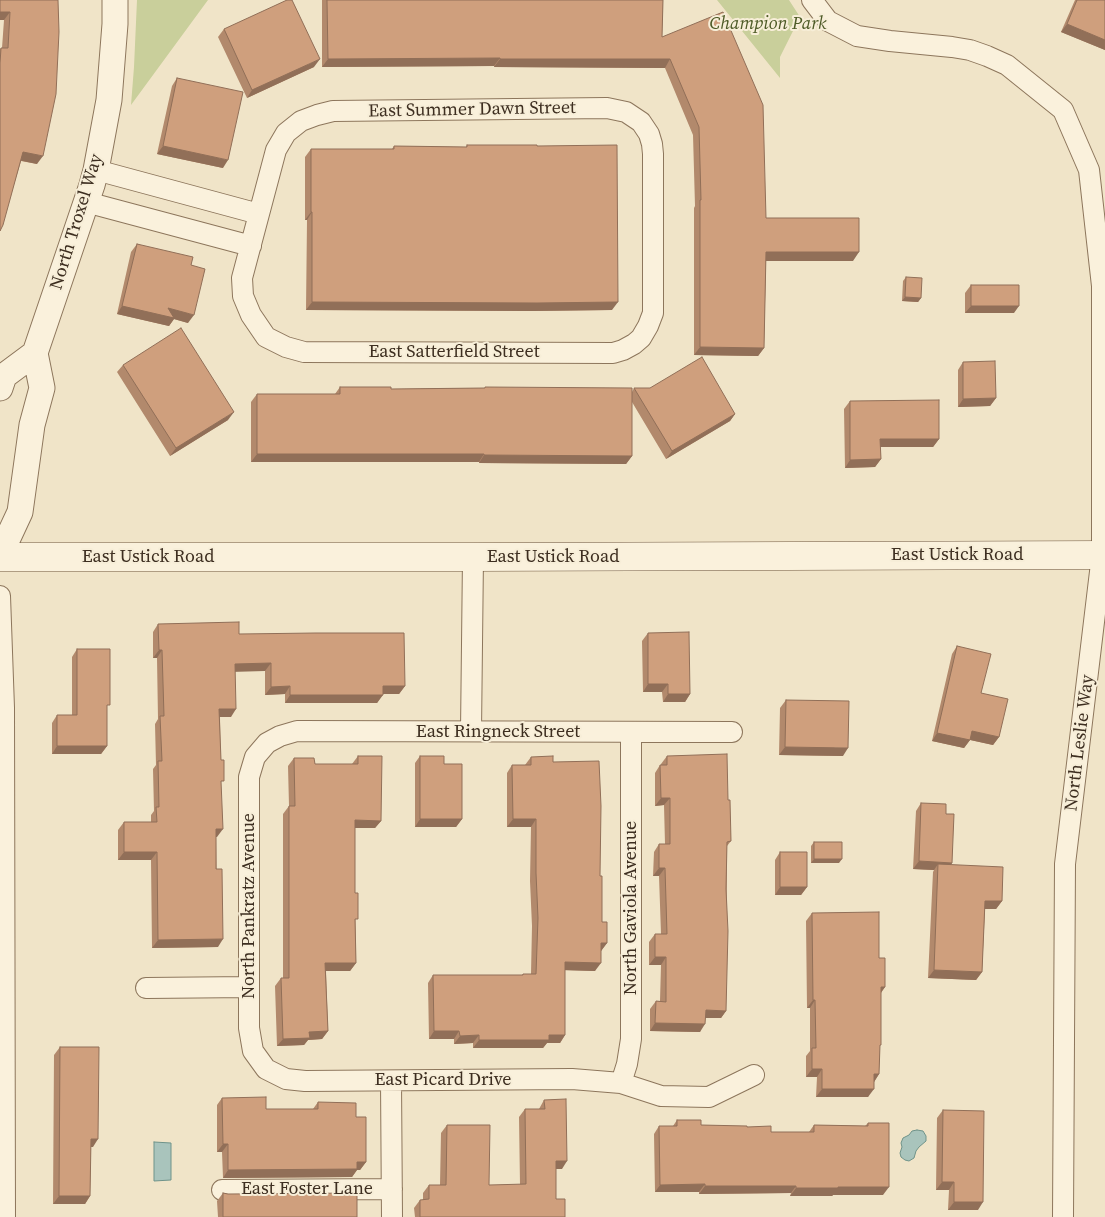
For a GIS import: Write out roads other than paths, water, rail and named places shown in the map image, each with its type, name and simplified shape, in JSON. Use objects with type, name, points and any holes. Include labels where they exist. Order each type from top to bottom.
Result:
[{"type":"main road","name":"East Ustick Road","points":[[0,556],[474,558],[1103,555]]},
{"type":"street","name":"North Troxel Way","points":[[0,556],[20,512],[32,425],[42,388],[35,352],[96,170],[109,100],[116,24],[115,0]]},
{"type":"street","name":"North Leslie Way","points":[[812,0],[828,21],[857,36],[952,47],[978,53],[1007,65],[1063,110],[1097,166],[1102,286],[1103,555],[1065,864],[1063,1217]]},
{"type":"street","name":"East Summer Dawn Street","points":[[259,214],[276,150],[286,133],[301,121],[317,115],[333,111],[607,108],[626,112],[641,122],[649,134],[652,144],[653,314],[641,338]]},
{"type":"street","points":[[86,202],[251,246],[259,214],[96,170]]},
{"type":"street","name":"East Satterfield Street","points":[[251,246],[242,278],[243,296],[251,315],[266,337],[286,347],[304,352],[613,352],[623,350],[641,338]]},
{"type":"street","points":[[0,388],[4,376],[35,352]]},
{"type":"street","points":[[471,732],[474,558]]},
{"type":"street","points":[[0,596],[4,708],[5,1217]]},
{"type":"street","name":"East Ringneck Street","points":[[267,743],[280,736],[297,732],[732,732]]},
{"type":"street","name":"North Gaviola Avenue","points":[[621,1084],[627,1064],[631,1039],[631,732]]},
{"type":"street","name":"North Pankratz Avenue","points":[[266,1068],[253,1052],[249,1028],[249,777],[255,757],[267,743]]},
{"type":"street","points":[[146,988],[249,987]]},
{"type":"street","name":"East Picard Drive","points":[[266,1068],[286,1079],[305,1081],[572,1079],[621,1084],[661,1096],[709,1097],[754,1075]]},
{"type":"street","points":[[391,1081],[392,1217]]},
{"type":"street","name":"East Foster Lane","points":[[222,1190],[392,1189]]},
{"type":"water","points":[[912,1131],[923,1131],[926,1141],[916,1151],[914,1158],[909,1161],[905,1160],[901,1157],[900,1153],[903,1138]]},
{"type":"water","points":[[154,1142],[171,1143],[171,1180],[154,1181]]},
{"type":"park label","name":"Champion Park","points":[[768,24]]}]
